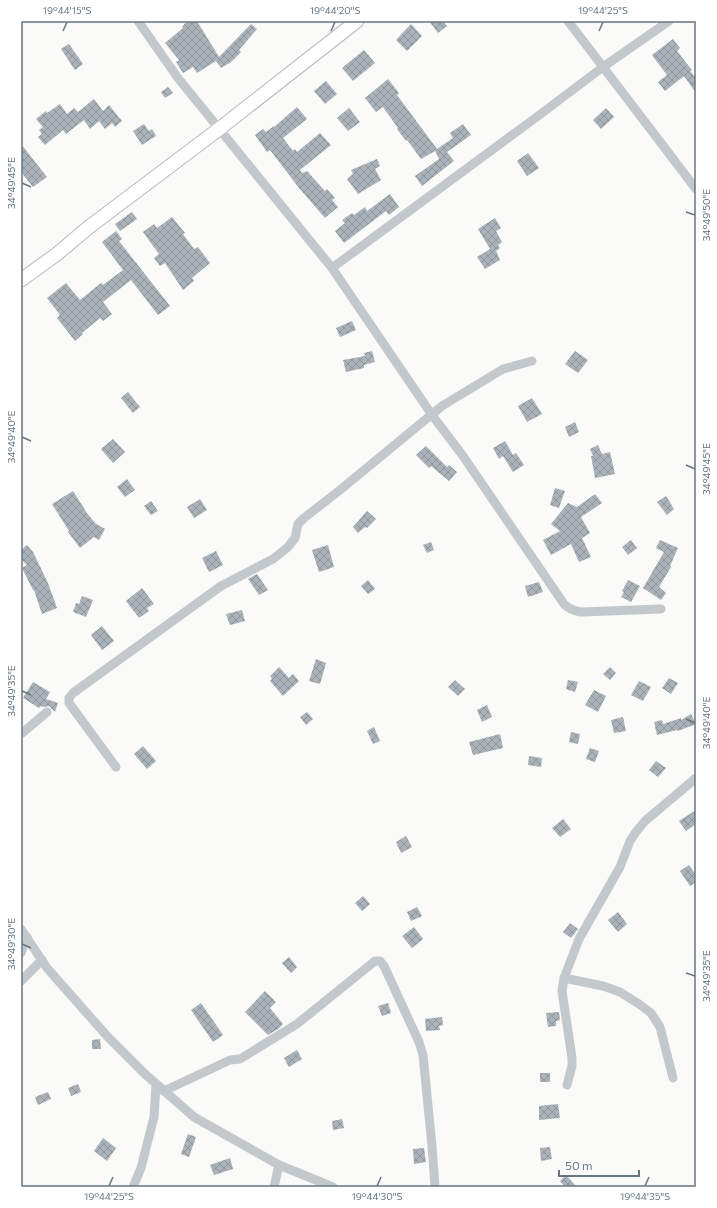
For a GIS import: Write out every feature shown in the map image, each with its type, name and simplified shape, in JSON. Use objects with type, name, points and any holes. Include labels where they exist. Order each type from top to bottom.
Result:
[{"type":"main road","points":[[21,280],[57,254],[89,227],[219,129],[357,21]]},
{"type":"street","points":[[138,21],[178,78],[332,268],[432,415],[455,444],[567,608],[581,612],[661,609]]},
{"type":"street","points":[[568,21],[696,189]]},
{"type":"street","points":[[332,268],[534,120],[603,67],[670,21]]},
{"type":"street","points":[[116,767],[69,703],[69,698],[73,693],[221,586],[273,558],[288,547],[295,538],[298,524],[304,518],[442,406],[503,370],[532,361]]},
{"type":"street","points":[[21,734],[47,712]]},
{"type":"street","points":[[567,1085],[572,1066],[572,1058],[562,991],[564,978],[579,939],[620,867],[630,841],[636,832],[646,821],[696,778]]},
{"type":"street","points":[[21,929],[47,968],[107,1036],[156,1084],[194,1117],[279,1165],[333,1187]]},
{"type":"street","points":[[21,953],[27,937]]},
{"type":"street","points":[[21,981],[42,960]]},
{"type":"street","points":[[164,1090],[230,1060],[240,1059],[297,1024],[375,961],[380,961],[384,966],[419,1042],[423,1056],[435,1187]]},
{"type":"street","points":[[564,978],[603,986],[620,992],[650,1013],[660,1027],[673,1078]]},
{"type":"street","points":[[134,1187],[141,1168],[154,1117],[156,1084]]},
{"type":"street","points":[[274,1187],[279,1165]]},
{"type":"building","points":[[187,21],[197,21],[219,57],[251,24],[257,29],[239,50],[241,52],[231,62],[221,68],[216,61],[197,73],[193,67],[183,73],[176,62],[179,60],[165,43],[183,28],[182,27]]},
{"type":"building","points":[[429,21],[443,21],[447,26],[438,33]]},
{"type":"building","points":[[411,24],[422,36],[407,51],[396,40]]},
{"type":"building","points":[[673,39],[680,48],[677,51],[692,70],[690,71],[696,78],[696,93],[684,76],[665,91],[658,82],[667,75],[652,55]]},
{"type":"building","points":[[69,44],[83,64],[75,70],[61,49]]},
{"type":"building","points":[[364,50],[375,63],[353,81],[342,68]]},
{"type":"building","points":[[388,79],[399,93],[397,95],[437,149],[453,138],[450,133],[463,124],[471,135],[447,152],[454,161],[422,186],[415,176],[439,159],[435,151],[421,159],[397,129],[398,128],[383,107],[376,112],[365,98]]},
{"type":"building","points":[[326,81],[337,94],[325,104],[314,91]]},
{"type":"building","points":[[168,87],[173,93],[165,98],[161,92]]},
{"type":"building","points":[[94,99],[103,111],[109,105],[122,121],[115,127],[112,123],[105,129],[99,121],[90,129],[84,120],[66,134],[63,130],[45,145],[38,137],[42,134],[39,130],[43,127],[36,119],[46,111],[47,113],[60,104],[67,114],[74,108],[78,112]]},
{"type":"building","points":[[297,107],[307,119],[283,138],[293,151],[295,149],[297,152],[320,133],[331,145],[300,170],[302,173],[307,171],[325,191],[327,189],[335,198],[332,200],[338,207],[325,218],[299,188],[270,150],[267,152],[255,135],[263,129],[266,132],[274,127]]},
{"type":"building","points":[[349,108],[360,122],[348,131],[337,118]]},
{"type":"building","points":[[606,108],[614,117],[601,129],[593,120]]},
{"type":"building","points":[[144,124],[149,131],[152,129],[156,136],[142,145],[133,131]]},
{"type":"building","points":[[21,144],[47,177],[33,187],[21,172]]},
{"type":"building","points":[[528,153],[539,168],[527,176],[517,161]]},
{"type":"building","points":[[377,159],[380,166],[375,169],[381,180],[358,194],[347,179],[353,174],[351,170]]},
{"type":"building","points":[[390,194],[399,207],[389,215],[386,211],[344,243],[335,231],[345,223],[342,220],[352,213],[354,215],[365,207],[367,211]]},
{"type":"building","points":[[132,212],[137,219],[120,231],[115,224]]},
{"type":"building","points":[[172,217],[185,233],[183,234],[194,249],[198,247],[210,263],[192,278],[194,281],[183,290],[165,263],[160,266],[154,258],[159,254],[143,232],[154,224],[157,228]]},
{"type":"building","points":[[495,218],[501,228],[496,231],[502,242],[498,245],[500,248],[496,251],[500,260],[485,269],[477,257],[490,249],[478,229]]},
{"type":"building","points":[[116,231],[122,239],[119,241],[170,306],[158,315],[131,280],[103,302],[112,314],[103,321],[100,318],[75,341],[57,318],[60,315],[47,298],[66,283],[80,300],[101,283],[103,285],[123,270],[102,242]]},
{"type":"building","points":[[352,321],[356,330],[340,337],[336,328]]},
{"type":"building","points":[[372,351],[375,362],[364,365],[364,368],[346,372],[343,360],[365,356],[364,353]]},
{"type":"building","points":[[575,351],[588,360],[578,373],[565,364]]},
{"type":"building","points":[[128,392],[140,407],[133,413],[121,398]]},
{"type":"building","points":[[532,398],[542,414],[527,422],[518,406]]},
{"type":"building","points":[[575,422],[579,432],[569,437],[565,427]]},
{"type":"building","points":[[113,439],[125,452],[113,463],[101,449]]},
{"type":"building","points":[[505,441],[513,455],[516,453],[524,465],[513,472],[503,456],[499,459],[493,448]]},
{"type":"building","points":[[598,445],[602,454],[610,452],[615,474],[595,478],[591,456],[593,456],[590,449]]},
{"type":"building","points":[[426,446],[447,467],[449,465],[457,472],[449,481],[431,466],[429,468],[416,455]]},
{"type":"building","points":[[127,479],[135,490],[125,497],[117,487]]},
{"type":"building","points":[[555,488],[565,491],[559,508],[550,505]]},
{"type":"building","points":[[73,491],[95,523],[105,529],[99,540],[94,537],[80,548],[68,532],[69,531],[52,504]]},
{"type":"building","points":[[595,494],[602,503],[581,517],[590,533],[582,538],[591,557],[579,562],[571,544],[551,555],[543,540],[560,531],[551,524],[568,503],[577,507]]},
{"type":"building","points":[[666,496],[674,509],[667,515],[657,502]]},
{"type":"building","points":[[200,499],[207,510],[194,518],[187,507]]},
{"type":"building","points":[[151,501],[158,511],[151,515],[144,506]]},
{"type":"building","points":[[367,511],[376,519],[367,528],[365,527],[358,533],[353,527]]},
{"type":"building","points":[[631,540],[637,548],[628,555],[622,547]]},
{"type":"building","points":[[660,540],[678,548],[670,566],[671,567],[659,587],[666,593],[661,600],[643,588],[664,552],[656,548]]},
{"type":"building","points":[[431,542],[434,550],[427,553],[423,545]]},
{"type":"building","points":[[27,545],[33,552],[48,583],[57,608],[42,614],[34,590],[22,568],[27,565],[21,559],[21,550]]},
{"type":"building","points":[[328,545],[334,567],[319,572],[312,550]]},
{"type":"building","points":[[216,551],[223,565],[209,572],[202,558]]},
{"type":"building","points":[[257,574],[268,590],[259,595],[248,579]]},
{"type":"building","points":[[368,580],[375,589],[368,594],[361,586]]},
{"type":"building","points":[[628,580],[640,586],[631,602],[621,597],[624,592],[622,591]]},
{"type":"building","points":[[539,582],[543,592],[528,597],[525,586]]},
{"type":"building","points":[[142,588],[154,604],[147,608],[149,611],[139,618],[126,601]]},
{"type":"building","points":[[82,596],[93,600],[86,617],[73,612],[76,603],[79,604]]},
{"type":"building","points":[[242,610],[245,621],[230,625],[226,614]]},
{"type":"building","points":[[102,626],[114,641],[102,650],[91,635]]},
{"type":"building","points":[[316,659],[326,663],[320,684],[309,681]]},
{"type":"building","points":[[279,667],[289,678],[293,674],[299,681],[283,696],[270,681],[272,679],[270,676]]},
{"type":"building","points":[[610,667],[616,673],[610,680],[603,674]]},
{"type":"building","points":[[669,678],[678,683],[671,694],[662,688]]},
{"type":"building","points":[[455,680],[465,689],[458,696],[448,687]]},
{"type":"building","points":[[568,680],[578,682],[575,692],[566,689]]},
{"type":"building","points":[[639,681],[651,687],[643,701],[631,695]]},
{"type":"building","points":[[33,682],[50,692],[46,699],[58,703],[55,712],[49,706],[41,706],[39,708],[23,698]]},
{"type":"building","points":[[594,690],[606,696],[598,712],[585,705]]},
{"type":"building","points":[[487,705],[492,717],[482,722],[477,710]]},
{"type":"building","points":[[307,712],[313,719],[306,725],[300,717]]},
{"type":"building","points":[[691,714],[696,724],[678,731],[657,735],[654,722],[662,720],[663,724],[681,718],[681,720]]},
{"type":"building","points":[[623,717],[626,731],[614,733],[611,720]]},
{"type":"building","points":[[374,727],[380,741],[373,744],[367,731]]},
{"type":"building","points":[[571,732],[580,734],[578,744],[569,742]]},
{"type":"building","points":[[500,734],[503,748],[473,755],[469,742]]},
{"type":"building","points":[[143,746],[156,761],[147,769],[134,754]]},
{"type":"building","points":[[590,748],[599,751],[595,762],[586,759]]},
{"type":"building","points":[[529,756],[542,758],[541,767],[528,765]]},
{"type":"building","points":[[656,761],[666,768],[658,777],[649,770]]},
{"type":"building","points":[[696,810],[696,824],[686,831],[679,821]]},
{"type":"building","points":[[563,819],[571,829],[560,837],[552,828]]},
{"type":"building","points":[[406,836],[412,847],[401,853],[396,842]]},
{"type":"building","points":[[689,865],[696,875],[696,882],[690,886],[680,871]]},
{"type":"building","points":[[363,896],[370,904],[362,911],[355,903]]},
{"type":"building","points":[[417,907],[422,916],[411,921],[407,912]]},
{"type":"building","points":[[618,912],[627,924],[618,932],[608,920]]},
{"type":"building","points":[[570,923],[578,929],[571,938],[563,932]]},
{"type":"building","points":[[414,927],[423,939],[412,948],[402,936]]},
{"type":"building","points":[[289,957],[297,967],[291,973],[282,963]]},
{"type":"building","points":[[265,991],[276,1002],[270,1008],[283,1024],[268,1035],[245,1012]]},
{"type":"building","points":[[201,1003],[223,1035],[213,1042],[191,1010]]},
{"type":"building","points":[[388,1003],[391,1013],[382,1016],[378,1006]]},
{"type":"building","points":[[559,1012],[560,1020],[556,1021],[556,1026],[548,1027],[546,1013]]},
{"type":"building","points":[[442,1017],[443,1025],[439,1026],[440,1030],[426,1031],[425,1019]]},
{"type":"building","points":[[100,1039],[101,1049],[92,1049],[92,1040]]},
{"type":"building","points":[[297,1050],[302,1059],[289,1067],[284,1058]]},
{"type":"building","points":[[540,1073],[550,1073],[550,1082],[540,1082]]},
{"type":"building","points":[[78,1084],[81,1092],[71,1096],[68,1088]]},
{"type":"building","points":[[48,1092],[51,1099],[38,1105],[35,1097]]},
{"type":"building","points":[[558,1104],[560,1118],[539,1120],[539,1106]]},
{"type":"building","points":[[342,1119],[344,1128],[333,1130],[332,1121]]},
{"type":"building","points":[[188,1134],[196,1137],[189,1157],[181,1154]]},
{"type":"building","points":[[103,1138],[116,1148],[107,1161],[94,1151]]},
{"type":"building","points":[[550,1147],[552,1159],[541,1161],[540,1148]]},
{"type":"building","points":[[424,1148],[426,1162],[414,1164],[413,1149]]},
{"type":"building","points":[[230,1158],[233,1169],[214,1175],[210,1165]]},
{"type":"building","points":[[566,1175],[577,1187],[565,1187],[560,1181]]}]
